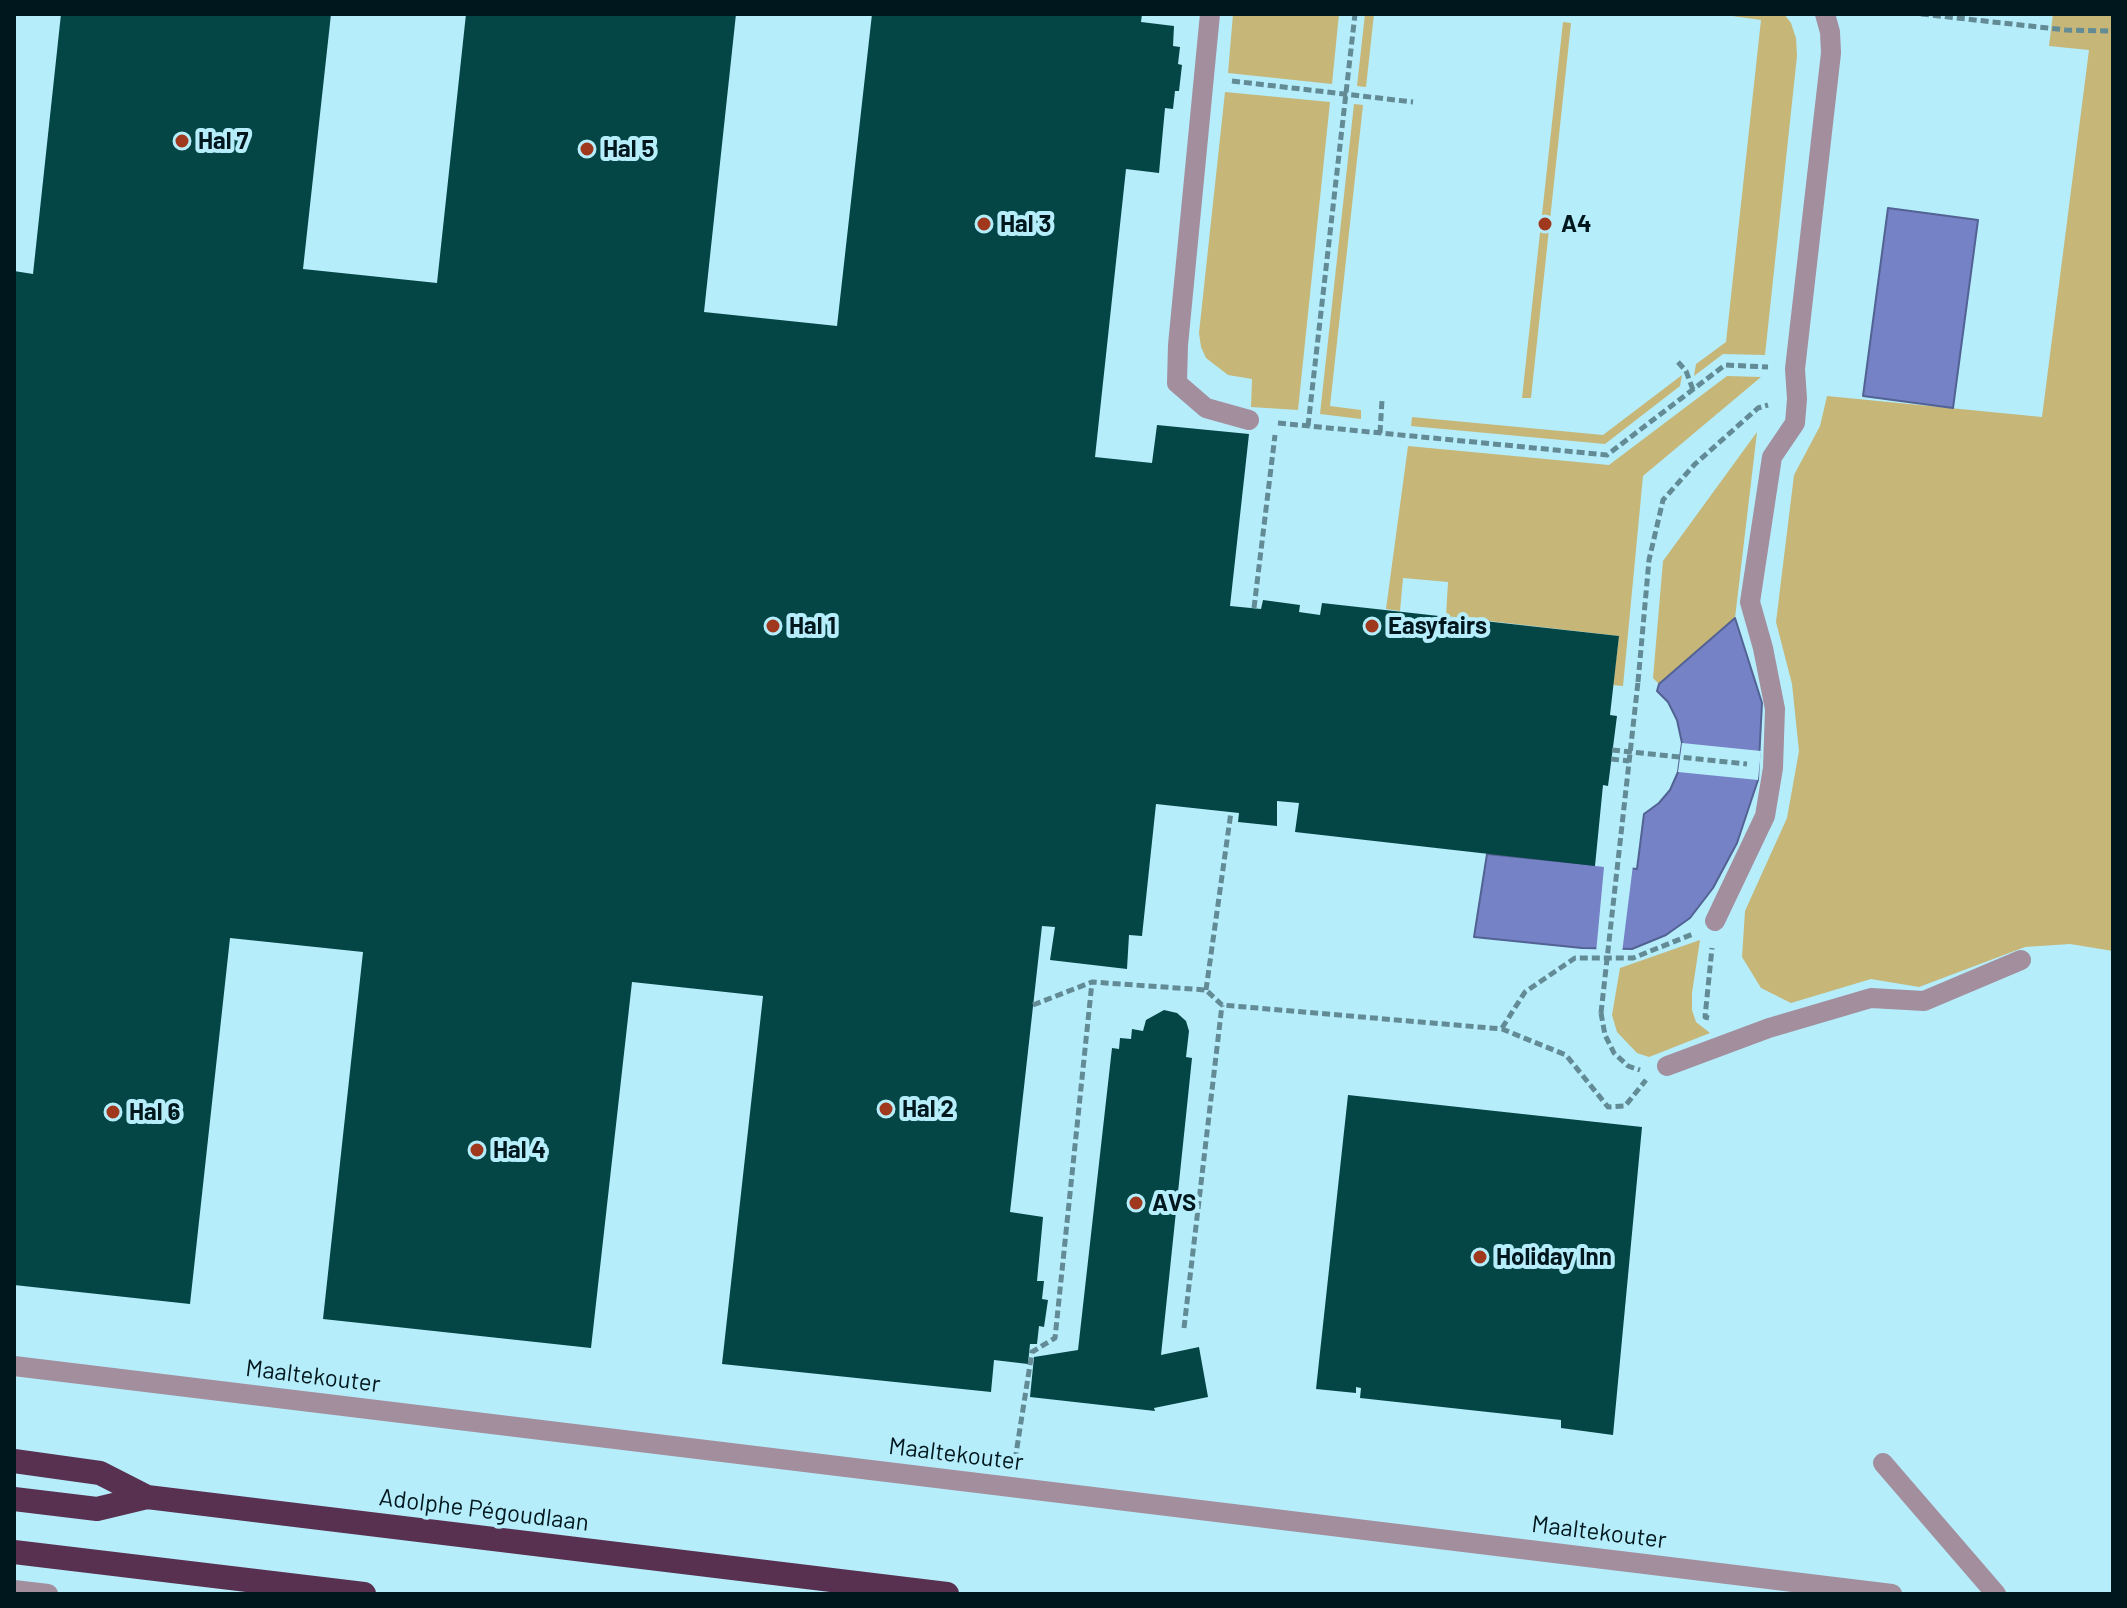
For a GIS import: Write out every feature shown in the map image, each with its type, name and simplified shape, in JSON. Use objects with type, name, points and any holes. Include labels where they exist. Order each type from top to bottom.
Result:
[{"type":"highway","points":[[14,1461],[100,1473],[147,1497]]},
{"type":"highway","name":"Adolphe Pégoudlaan","points":[[14,1499],[97,1509],[147,1497],[947,1594]]},
{"type":"highway","points":[[14,1552],[364,1594]]},
{"type":"street","points":[[1210,14],[1177,383],[1206,408],[1249,420]]},
{"type":"street","points":[[1715,921],[1765,816],[1773,768],[1775,709],[1750,602],[1772,457],[1795,423],[1795,369],[1831,53],[1825,14]]},
{"type":"street","points":[[1667,1066],[1769,1028],[1871,998],[1924,1001],[2021,960]]},
{"type":"street","name":"Maaltekouter","points":[[14,1366],[1892,1594]]},
{"type":"street","points":[[1883,1463],[1996,1594]]},
{"type":"street","points":[[14,1590],[48,1594]]},
{"type":"path","points":[[1308,426],[1355,14]]},
{"type":"path","points":[[1921,14],[1982,17],[2066,30],[2113,31]]},
{"type":"path","points":[[1206,78],[1413,102]]},
{"type":"path","points":[[1678,362],[1686,371],[1693,390]]},
{"type":"path","points":[[1254,608],[1276,423],[1607,455],[1725,365],[1795,369]]},
{"type":"path","points":[[1033,1005],[1092,982],[1206,990],[1222,1005],[1502,1029],[1566,1055],[1608,1107],[1625,1106],[1651,1073],[1628,1066],[1614,1053],[1605,1035],[1601,1013],[1649,560],[1663,500],[1695,464],[1758,408],[1797,399]]},
{"type":"path","points":[[1380,433],[1382,400]]},
{"type":"path","points":[[1612,750],[1760,766]]},
{"type":"path","points":[[1611,759],[1629,761]]},
{"type":"path","points":[[1206,990],[1231,812]]},
{"type":"path","points":[[1715,921],[1705,1017],[1718,1020]]},
{"type":"path","points":[[1502,1029],[1525,992],[1575,958],[1633,958],[1689,936],[1715,921]]},
{"type":"path","points":[[1011,1487],[1032,1352],[1055,1338],[1092,982]]},
{"type":"path","points":[[1184,1328],[1222,1005]]},
{"type":"shaded area","points":[[1233,14],[1339,14],[1332,84],[1228,73]]},
{"type":"shaded area","points":[[1365,14],[1374,14],[1366,87],[1357,86]]},
{"type":"shaded area","points":[[1733,14],[1784,14],[1796,38],[1797,56],[1765,355],[1723,354],[1694,376],[1696,364],[1726,342],[1761,20]]},
{"type":"shaded area","points":[[2053,14],[2113,14],[2113,951],[2070,944],[2025,947],[1919,987],[1871,979],[1791,1003],[1761,988],[1742,957],[1745,911],[1787,818],[1799,751],[1792,684],[1776,622],[1794,475],[1820,426],[1827,396],[2042,417],[2089,50],[2049,46]]},
{"type":"shaded area","points":[[1563,22],[1571,23],[1531,398],[1522,398]]},
{"type":"shaded area","points":[[1225,92],[1330,102],[1298,410],[1251,407],[1252,379],[1228,375],[1206,358],[1201,347],[1199,333]]},
{"type":"shaded area","points":[[1354,104],[1363,105],[1330,406],[1361,410],[1361,419],[1320,414]]},
{"type":"shaded area","points":[[1682,375],[1680,386],[1605,444],[1411,426],[1412,417],[1603,435]]},
{"type":"shaded area","points":[[1727,376],[1761,377],[1643,476],[1623,686],[1613,685],[1619,636],[1446,616],[1448,582],[1403,578],[1400,611],[1386,609],[1408,446],[1609,465]]},
{"type":"shaded area","points":[[1757,432],[1735,618],[1659,684],[1653,678],[1663,561]]},
{"type":"shaded area","points":[[1700,940],[1692,1010],[1696,1022],[1710,1033],[1649,1057],[1637,1053],[1617,1032],[1612,1015],[1620,968]]},
{"type":"water","points":[[1888,208],[1978,220],[1953,408],[1863,396]]},
{"type":"water","points":[[1735,618],[1762,703],[1758,780],[1737,843],[1713,888],[1690,918],[1666,935],[1632,949],[1582,948],[1474,937],[1487,854],[1637,869],[1644,814],[1670,790],[1678,772],[1682,743],[1677,720],[1668,702],[1657,691],[1659,684]]},
{"type":"pier","points":[[1682,743],[1761,751],[1758,780],[1678,772]]},
{"type":"pier","points":[[1595,862],[1633,865],[1622,953],[1596,953],[1604,867],[1595,866]]},
{"type":"building","points":[[61,14],[331,14],[303,269],[437,283],[466,14],[736,14],[704,312],[837,326],[872,14],[1142,14],[1141,22],[1174,26],[1173,46],[1180,47],[1178,64],[1182,65],[1173,109],[1165,108],[1159,173],[1126,169],[1095,457],[1152,463],[1157,425],[1249,434],[1230,606],[1261,609],[1263,600],[1300,605],[1299,612],[1320,615],[1322,603],[1619,636],[1610,715],[1617,716],[1608,786],[1603,785],[1595,866],[1295,832],[1299,803],[1277,801],[1277,826],[1238,822],[1239,813],[1156,804],[1142,936],[1129,935],[1127,969],[1050,960],[1055,927],[1042,926],[1010,1212],[1043,1217],[1037,1281],[1044,1281],[1042,1299],[1048,1300],[1044,1327],[1039,1326],[1037,1344],[1030,1344],[1028,1364],[994,1360],[991,1392],[722,1364],[763,996],[632,982],[591,1348],[323,1319],[363,952],[230,938],[190,1304],[14,1285],[14,271],[33,274]]},
{"type":"building","name":"AVS","points":[[1164,1010],[1177,1013],[1186,1021],[1189,1031],[1186,1057],[1192,1058],[1161,1355],[1199,1347],[1208,1397],[1154,1408],[1155,1411],[1030,1397],[1034,1357],[1078,1350],[1112,1048],[1119,1049],[1120,1038],[1131,1039],[1132,1029],[1143,1031],[1146,1020]]},
{"type":"building","name":"Holiday Inn","points":[[1348,1095],[1642,1127],[1613,1435],[1561,1428],[1561,1420],[1360,1398],[1361,1388],[1356,1387],[1356,1393],[1316,1389]]},
{"type":"place","name":"Hal 7","points":[[182,141]]},
{"type":"place","name":"Hal 5","points":[[587,149]]},
{"type":"place","name":"Hal 3","points":[[984,224]]},
{"type":"place","name":"A4","points":[[1545,224]]},
{"type":"place","name":"Hal 1","points":[[773,626]]},
{"type":"place","name":"Easyfairs","points":[[1372,626]]},
{"type":"place","name":"Hal 2","points":[[886,1109]]},
{"type":"place","name":"Hal 6","points":[[113,1112]]},
{"type":"place","name":"Hal 4","points":[[477,1150]]},
{"type":"place","name":"AVS","points":[[1136,1203]]},
{"type":"place","name":"Holiday Inn","points":[[1480,1257]]}]
